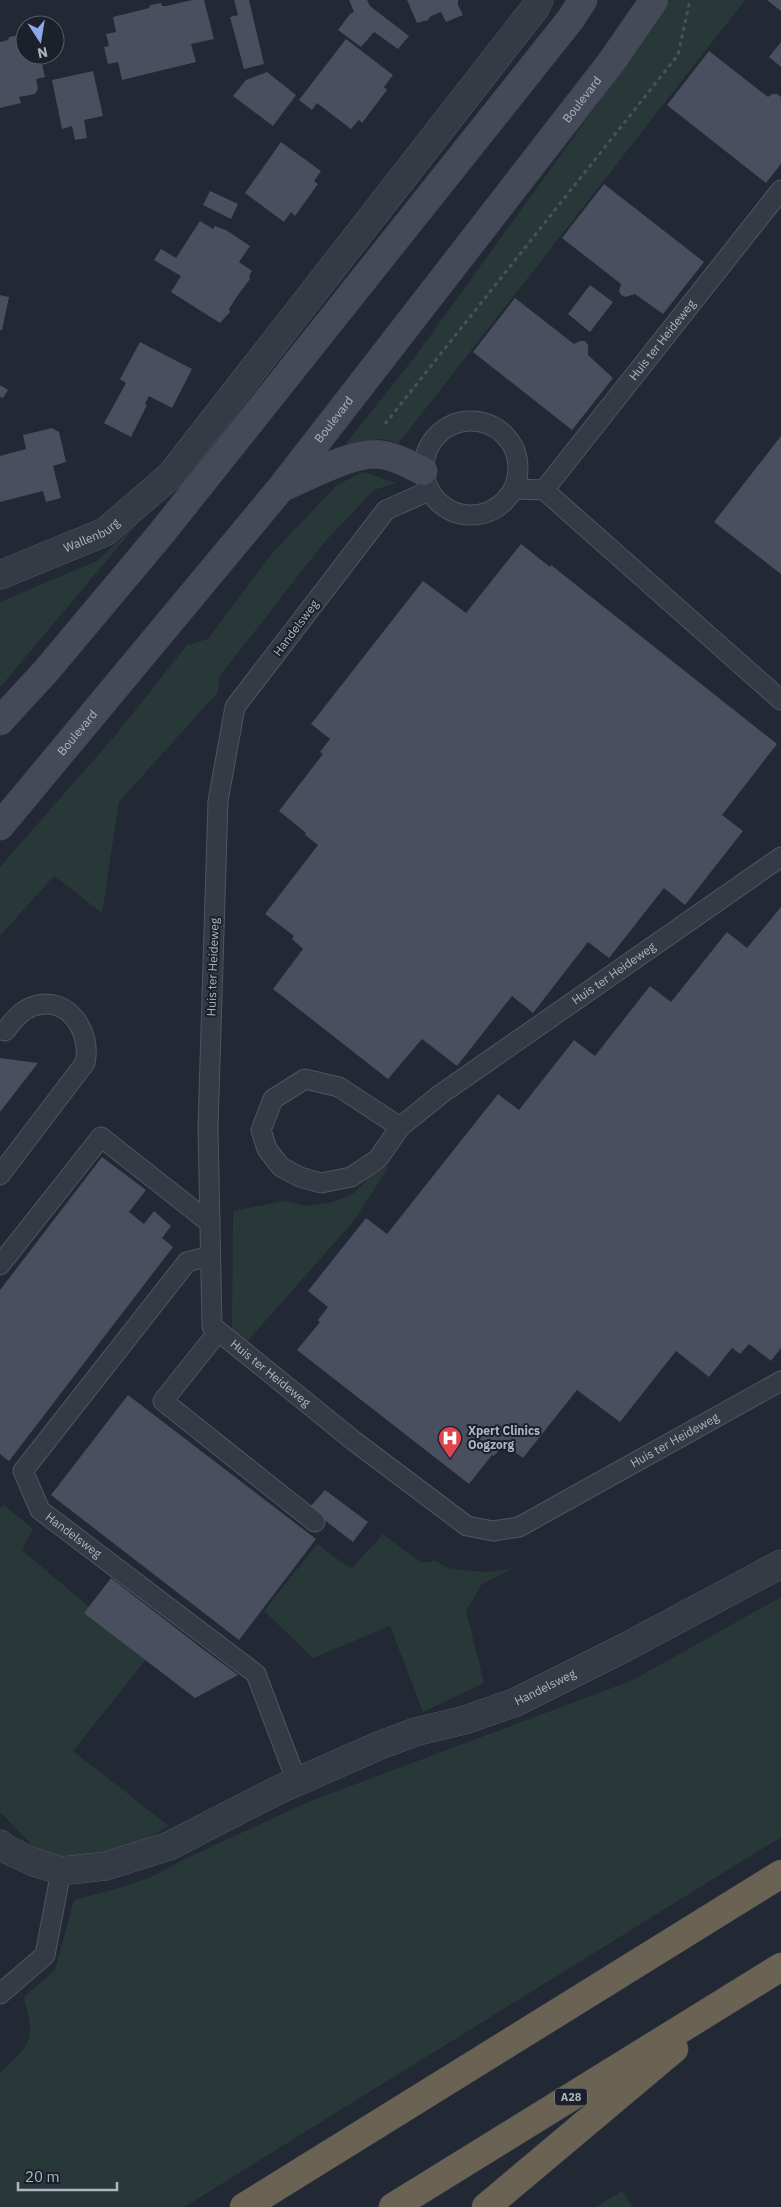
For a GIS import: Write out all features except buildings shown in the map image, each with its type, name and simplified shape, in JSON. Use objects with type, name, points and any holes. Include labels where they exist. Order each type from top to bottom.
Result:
[{"type":"highway","points":[[244,2207],[781,1874]]},
{"type":"highway","name":"A28","points":[[393,2207],[781,1966]]},
{"type":"highway","name":"A28","points":[[486,2207],[749,1986]]},
{"type":"main road","points":[[0,721],[46,671],[160,534],[564,28],[583,0]]},
{"type":"main road","name":"Boulevard","points":[[0,826],[281,488],[606,69],[654,0]]},
{"type":"main road","points":[[281,488],[349,459],[367,454],[389,456],[426,481]]},
{"type":"street","name":"Wallenburg","points":[[0,575],[105,532],[171,475],[535,8],[539,0]]},
{"type":"street","name":"Handelsweg","points":[[0,1844],[31,1861],[61,1871],[106,1866],[169,1846],[297,1782],[415,1732],[465,1720],[516,1702],[624,1648],[781,1564]]},
{"type":"lane","name":"Huis ter Heideweg","points":[[544,490],[781,190]]},
{"type":"lane","points":[[472,420],[488,424],[501,431],[512,443],[518,458],[518,474],[514,488],[506,500],[494,510],[480,515],[465,515],[451,512],[438,503],[426,481],[425,455],[432,440],[443,429],[457,422],[472,420]]},
{"type":"lane","name":"Handelsweg","points":[[218,801],[236,707],[386,510],[426,481]]},
{"type":"lane","points":[[514,488],[544,490],[781,700]]},
{"type":"lane","name":"Huis ter Heideweg","points":[[218,801],[208,1127],[212,1326],[354,1440],[467,1526],[493,1531],[519,1527],[781,1381]]},
{"type":"lane","name":"Huis ter Heideweg","points":[[400,1127],[339,1086],[305,1079],[273,1099],[261,1130],[267,1149],[281,1167],[300,1177],[321,1182],[352,1177],[378,1159],[400,1127],[441,1094],[781,857]]},
{"type":"lane","points":[[0,1175],[85,1063],[88,1051],[78,1022],[69,1011],[47,1004],[34,1006],[21,1013],[5,1031]]},
{"type":"lane","points":[[0,1265],[101,1137],[210,1223]]},
{"type":"lane","name":"Handelsweg","points":[[210,1256],[187,1262],[23,1471],[40,1510],[256,1674],[297,1782]]},
{"type":"lane","points":[[218,1332],[163,1401],[315,1522]]},
{"type":"lane","points":[[0,1994],[45,1955],[61,1871]]},
{"type":"path","points":[[367,454],[379,432],[678,55],[690,0]]},
{"type":"shaded area","points":[[670,0],[745,0],[398,444],[380,439],[370,441],[352,449],[328,466],[417,354],[640,45]]},
{"type":"shaded area","points":[[363,472],[396,483],[374,490],[322,545],[219,677],[218,692],[119,802],[102,913],[54,876],[0,936],[0,867],[113,738],[187,645],[208,639],[272,553],[337,485]]},
{"type":"shaded area","points":[[140,521],[0,687],[0,602],[97,561]]},
{"type":"shaded area","points":[[390,1165],[353,1222],[244,1345],[232,1332],[233,1211],[285,1201],[306,1206],[333,1202],[354,1193],[371,1176]]},
{"type":"shaded area","points":[[4,1505],[33,1529],[22,1550],[148,1657],[73,1751],[169,1826],[136,1845],[105,1855],[50,1864],[0,1812],[0,1508]]},
{"type":"shaded area","points":[[383,1534],[422,1563],[436,1561],[450,1569],[486,1572],[511,1569],[481,1585],[466,1611],[484,1683],[423,1712],[390,1626],[313,1658],[264,1611],[317,1544],[351,1569]]},
{"type":"shaded area","points":[[781,1597],[781,1837],[184,2207],[0,2207],[0,2073],[25,2047],[28,2040],[30,2023],[24,1997],[55,1970],[74,1900],[151,1877],[185,1859],[308,1802],[633,1680]]},
{"type":"shaded area","points":[[622,2191],[633,2207],[596,2207]]},
{"type":"place","name":"Xpert Clinics Oogzorg","points":[[450,1459]]}]
